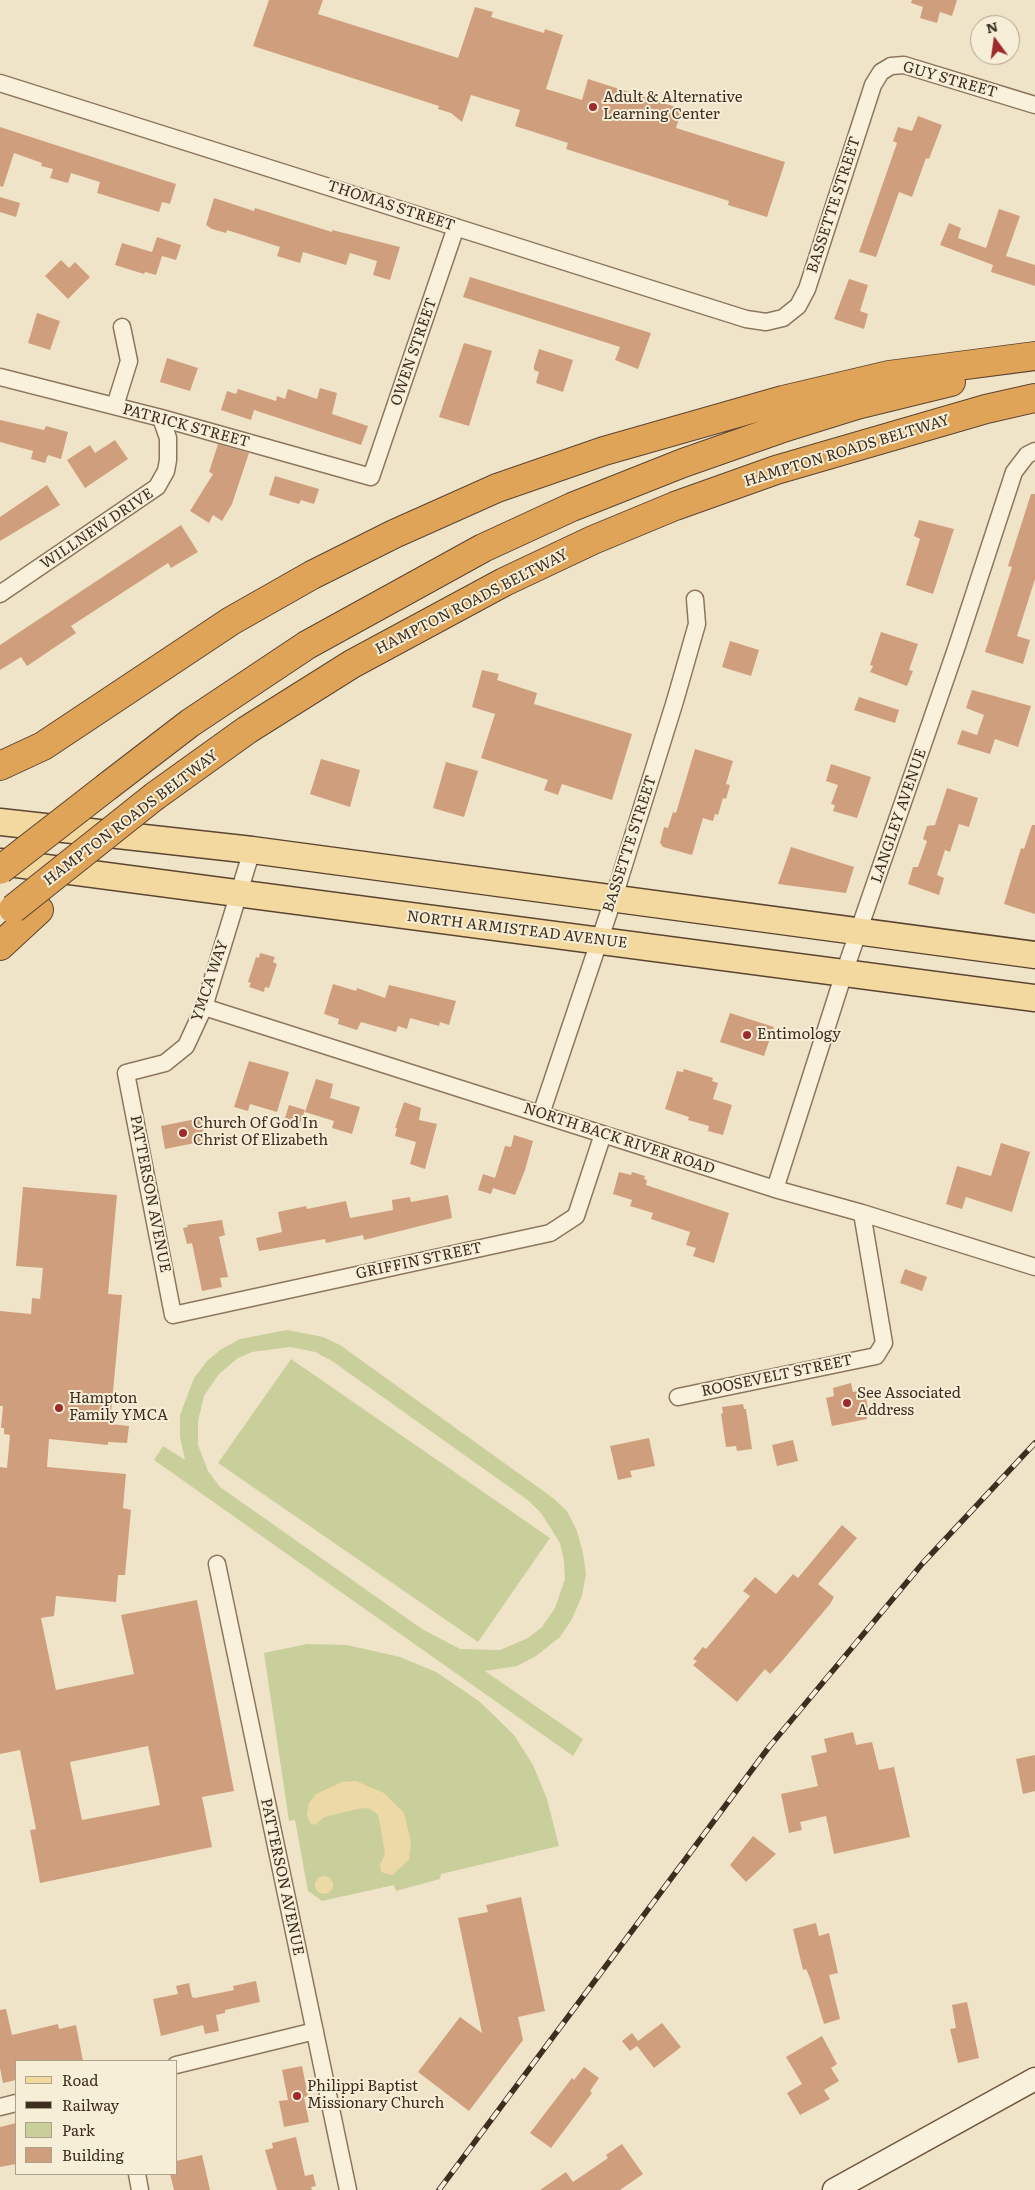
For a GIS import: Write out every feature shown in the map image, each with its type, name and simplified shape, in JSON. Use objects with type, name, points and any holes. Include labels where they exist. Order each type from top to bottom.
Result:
[{"type":"highway","points":[[0,766],[43,746],[231,621],[312,574],[394,534],[496,488],[604,451],[692,424],[793,398],[889,375],[1035,356]]},
{"type":"highway","points":[[0,870],[190,723],[307,645],[475,552],[563,511],[683,463],[780,429],[857,405],[1035,361]]},
{"type":"highway","name":"HAMPTON ROADS BELTWAY","points":[[0,946],[17,913],[94,844],[155,796],[300,696],[352,664],[504,582],[675,506],[776,470],[986,409],[1035,398]]},
{"type":"highway","points":[[986,409],[1035,410]]},
{"type":"main road","points":[[0,822],[252,850],[1035,954]]},
{"type":"main road","name":"NORTH ARMISTEAD AVENUE","points":[[0,862],[1035,998]]},
{"type":"main road","points":[[834,2190],[1035,2079]]},
{"type":"street","name":"GUY STREET","points":[[872,84],[885,69],[891,66],[904,65],[1035,105]]},
{"type":"street","name":"THOMAS STREET","points":[[0,83],[746,319],[766,322],[783,318]]},
{"type":"street","name":"BASSETTE STREET","points":[[783,318],[798,306],[807,289],[872,84]]},
{"type":"street","name":"OWEN STREET","points":[[371,477],[456,227]]},
{"type":"street","points":[[116,406],[129,361],[122,327]]},
{"type":"street","name":"PATRICK STREET","points":[[0,377],[161,418],[371,477]]},
{"type":"street","name":"WILLNEW DRIVE","points":[[0,594],[157,487],[166,471],[168,460],[168,438],[161,418]]},
{"type":"street","name":"LANGLEY AVENUE","points":[[775,1189],[844,973],[1014,472],[1027,455],[1035,451]]},
{"type":"street","name":"BASSETTE STREET","points":[[541,1114],[614,897],[675,701],[697,624],[695,599]]},
{"type":"street","name":"YMCA WAY","points":[[126,1073],[164,1062],[186,1046],[204,1007],[252,850]]},
{"type":"street","name":"NORTH BACK RIVER ROAD","points":[[204,1007],[775,1189],[1034,1264]]},
{"type":"street","name":"PATTERSON AVENUE","points":[[126,1073],[173,1315]]},
{"type":"street","name":"GRIFFIN STREET","points":[[173,1315],[550,1233],[576,1216],[603,1134]]},
{"type":"street","name":"ROOSEVELT STREET","points":[[678,1397],[876,1356],[884,1343],[862,1213]]},
{"type":"street","name":"PATTERSON AVENUE","points":[[217,1564],[348,2190]]},
{"type":"street","points":[[178,2065],[315,2032]]},
{"type":"street","points":[[0,2107],[15,2103]]},
{"type":"street","points":[[137,2175],[140,2190]]},
{"type":"green space","points":[[287,1330],[323,1337],[340,1345],[553,1498],[567,1511],[577,1531],[586,1574],[582,1596],[572,1619],[560,1637],[536,1656],[517,1666],[485,1671],[583,1739],[573,1756],[154,1460],[163,1446],[185,1460],[180,1437],[180,1415],[194,1378],[207,1361],[220,1350],[240,1339]],"holes":[[[290,1347],[315,1352],[332,1361],[529,1501],[541,1513],[560,1543],[565,1579],[555,1608],[542,1627],[528,1638],[500,1650],[460,1649],[422,1629],[220,1487],[208,1471],[198,1445],[198,1421],[204,1396],[219,1374],[238,1358],[252,1352]]]},
{"type":"green space","points":[[291,1359],[550,1538],[478,1642],[218,1463]]},
{"type":"green space","points":[[307,1644],[347,1645],[400,1657],[436,1672],[479,1701],[514,1735],[533,1765],[547,1799],[559,1846],[441,1874],[440,1879],[396,1891],[394,1885],[322,1901],[308,1891],[295,1820],[289,1821],[264,1653]]},
{"type":"sand","points":[[356,1781],[384,1793],[404,1813],[411,1842],[409,1860],[392,1875],[381,1872],[380,1865],[385,1854],[379,1819],[378,1815],[370,1809],[362,1808],[324,1817],[315,1825],[310,1823],[307,1814],[309,1803],[316,1794],[342,1782]]},
{"type":"sand","points":[[320,1876],[328,1876],[333,1881],[331,1892],[320,1894],[315,1889],[315,1881]]},
{"type":"building","name":"Adult & Alternative Learning Center","points":[[269,0],[323,0],[318,14],[458,58],[475,7],[493,12],[491,17],[544,33],[545,29],[563,35],[546,89],[582,100],[588,79],[682,109],[676,128],[785,162],[767,217],[728,205],[729,201],[566,149],[568,143],[515,126],[520,110],[471,95],[462,122],[451,113],[438,109],[439,106],[253,46]]},
{"type":"building","points":[[912,0],[957,0],[952,16],[940,12],[937,23],[920,18],[923,7],[911,3]]},
{"type":"building","points":[[918,116],[942,125],[929,159],[926,158],[912,197],[899,192],[876,257],[859,252],[897,143],[893,141],[898,127],[912,131]]},
{"type":"building","points":[[0,127],[176,184],[170,204],[162,202],[159,212],[97,193],[100,182],[71,173],[68,183],[50,178],[53,169],[41,166],[42,163],[14,153],[3,187],[0,186]]},
{"type":"building","points":[[0,197],[20,203],[16,217],[0,212]]},
{"type":"building","points":[[214,198],[254,211],[255,208],[332,232],[332,230],[400,247],[390,280],[373,275],[377,261],[350,253],[346,265],[303,252],[300,263],[277,256],[280,247],[227,230],[226,233],[212,229],[206,225]]},
{"type":"building","points":[[999,209],[1020,216],[1006,256],[1035,265],[1035,286],[991,272],[993,265],[940,245],[949,223],[961,228],[958,238],[986,248]]},
{"type":"building","points":[[157,237],[181,245],[176,260],[162,256],[156,275],[145,272],[144,274],[115,265],[122,243],[152,252]]},
{"type":"building","points":[[61,260],[69,268],[75,262],[90,277],[68,299],[45,276]]},
{"type":"building","points":[[470,277],[651,333],[638,369],[615,360],[620,347],[463,297]]},
{"type":"building","points":[[849,279],[868,285],[860,311],[868,314],[864,329],[834,319]]},
{"type":"building","points":[[37,313],[60,321],[50,350],[28,343]]},
{"type":"building","points":[[464,343],[492,351],[469,426],[439,417]]},
{"type":"building","points":[[539,349],[573,360],[563,392],[536,383],[539,372],[534,370],[534,366]]},
{"type":"building","points":[[167,358],[198,368],[190,391],[160,382]]},
{"type":"building","points":[[320,388],[337,393],[332,414],[368,426],[361,445],[254,410],[251,420],[221,410],[227,391],[236,394],[238,389],[276,401],[277,396],[285,399],[288,389],[317,399]]},
{"type":"building","points":[[0,420],[44,430],[46,426],[68,432],[61,459],[48,455],[45,463],[31,459],[33,451],[0,442]]},
{"type":"building","points":[[115,440],[128,459],[85,488],[67,460],[90,445],[95,453]]},
{"type":"building","points":[[218,444],[249,453],[232,504],[222,521],[213,515],[209,523],[190,511],[213,474],[209,472]]},
{"type":"building","points":[[275,476],[319,489],[314,504],[301,500],[299,504],[269,495]]},
{"type":"building","points":[[47,485],[60,505],[0,541],[0,517]]},
{"type":"building","points":[[1031,494],[1035,494],[1035,579],[1017,636],[1030,640],[1023,664],[985,652],[1012,567],[1008,566]]},
{"type":"building","points":[[919,520],[954,529],[933,594],[906,585],[920,539],[914,536]]},
{"type":"building","points":[[181,525],[198,552],[171,568],[168,563],[71,626],[76,633],[27,666],[21,657],[0,670],[0,645]]},
{"type":"building","points":[[881,632],[918,644],[909,670],[913,671],[907,686],[870,672],[873,666],[870,665]]},
{"type":"building","points":[[730,641],[759,650],[751,676],[722,667]]},
{"type":"building","points":[[482,670],[499,674],[497,680],[537,693],[534,704],[632,734],[612,800],[562,784],[558,795],[544,790],[548,780],[481,758],[495,714],[472,707]]},
{"type":"building","points":[[972,690],[1031,706],[1018,747],[995,739],[990,754],[957,744],[962,730],[977,735],[984,715],[966,708]]},
{"type":"building","points":[[859,697],[899,710],[895,723],[854,710]]},
{"type":"building","points":[[695,749],[733,761],[726,784],[730,785],[726,799],[723,798],[718,815],[715,814],[713,821],[703,818],[692,855],[663,847],[660,843],[664,827],[668,828],[673,812],[676,813]]},
{"type":"building","points":[[321,759],[360,770],[350,807],[310,794]]},
{"type":"building","points":[[446,762],[478,771],[464,817],[433,808]]},
{"type":"building","points":[[831,764],[871,777],[857,818],[833,811],[835,805],[831,804],[838,785],[826,781]]},
{"type":"building","points":[[947,788],[978,798],[969,827],[959,824],[950,852],[945,850],[937,875],[944,878],[939,895],[908,884],[913,867],[918,867],[927,841],[923,839],[927,826],[935,825]]},
{"type":"building","points":[[1032,825],[1035,825],[1035,914],[1004,904],[1021,848],[1024,849]]},
{"type":"building","points":[[791,847],[854,867],[846,893],[778,884]]},
{"type":"building","points":[[260,953],[275,957],[273,962],[277,964],[269,988],[265,987],[264,992],[249,987],[251,983],[248,982],[256,957],[259,958]]},
{"type":"building","points":[[333,984],[356,991],[357,988],[385,998],[389,985],[456,1001],[449,1025],[440,1022],[439,1026],[410,1018],[407,1029],[398,1026],[396,1032],[361,1022],[357,1030],[338,1024],[339,1019],[324,1014]]},
{"type":"building","name":"Entimology","points":[[730,1013],[774,1027],[764,1056],[720,1042]]},
{"type":"building","points":[[249,1061],[289,1072],[277,1112],[250,1104],[248,1111],[234,1107]]},
{"type":"building","points":[[684,1069],[713,1078],[712,1081],[718,1083],[713,1099],[732,1105],[723,1135],[708,1131],[709,1126],[688,1120],[689,1117],[665,1109],[677,1071],[683,1072]]},
{"type":"building","points":[[316,1079],[333,1084],[330,1098],[360,1107],[352,1134],[332,1128],[334,1121],[305,1112]]},
{"type":"building","points":[[404,1102],[421,1108],[419,1120],[437,1124],[425,1169],[410,1164],[416,1142],[395,1136],[397,1128],[395,1128]]},
{"type":"building","points":[[289,1105],[305,1110],[299,1126],[284,1121]]},
{"type":"building","name":"Church Of God In Christ Of Elizabeth","points":[[201,1118],[205,1141],[165,1149],[161,1126]]},
{"type":"building","points":[[514,1135],[533,1141],[525,1170],[515,1195],[493,1188],[491,1194],[478,1190],[483,1174],[495,1178],[505,1146],[511,1147]]},
{"type":"building","points":[[1001,1143],[1030,1152],[1012,1212],[966,1197],[962,1209],[946,1204],[957,1166],[991,1176]]},
{"type":"building","points":[[619,1172],[631,1175],[632,1172],[645,1176],[644,1179],[647,1180],[646,1185],[729,1213],[714,1263],[693,1256],[696,1248],[686,1245],[690,1232],[651,1219],[653,1213],[630,1206],[632,1200],[613,1194]]},
{"type":"building","points":[[23,1187],[117,1195],[108,1294],[122,1295],[110,1424],[129,1426],[127,1443],[108,1442],[108,1445],[49,1439],[47,1467],[126,1474],[123,1508],[131,1510],[125,1575],[118,1575],[116,1602],[56,1596],[54,1616],[41,1618],[56,1690],[134,1674],[121,1615],[197,1600],[234,1791],[202,1797],[212,1847],[40,1883],[30,1830],[36,1829],[20,1750],[0,1754],[0,1467],[7,1468],[10,1435],[4,1434],[4,1428],[1,1428],[3,1406],[0,1406],[0,1311],[31,1314],[32,1298],[40,1299],[43,1268],[16,1266]],"holes":[[[148,1746],[160,1805],[82,1820],[70,1762]]]},
{"type":"building","points":[[448,1195],[452,1218],[364,1240],[363,1235],[326,1243],[325,1239],[259,1251],[256,1238],[282,1232],[278,1212],[306,1206],[307,1209],[346,1201],[350,1218],[393,1210],[392,1200],[410,1197],[411,1202]]},
{"type":"building","points":[[222,1220],[225,1235],[219,1237],[228,1277],[220,1278],[222,1287],[202,1291],[192,1243],[187,1244],[183,1228],[188,1227],[187,1225]]},
{"type":"building","points":[[905,1269],[927,1277],[922,1291],[900,1283]]},
{"type":"building","name":"See Associated Address","points":[[851,1383],[853,1392],[864,1390],[868,1408],[864,1409],[867,1419],[832,1426],[826,1398],[834,1396],[833,1388]]},
{"type":"building","points":[[743,1404],[744,1409],[746,1409],[752,1449],[737,1451],[736,1446],[726,1447],[721,1414],[723,1413],[722,1407]]},
{"type":"building","points":[[649,1438],[655,1466],[630,1471],[632,1477],[618,1480],[610,1446]]},
{"type":"building","points":[[793,1440],[798,1461],[777,1466],[772,1445]]},
{"type":"building","points":[[842,1525],[857,1538],[818,1584],[834,1597],[830,1604],[770,1674],[765,1669],[737,1702],[693,1665],[697,1661],[693,1659],[703,1647],[706,1649],[750,1596],[743,1591],[755,1577],[776,1594],[793,1574],[798,1578]]},
{"type":"building","points":[[853,1732],[856,1745],[872,1742],[879,1770],[894,1767],[910,1837],[834,1854],[826,1816],[800,1822],[802,1830],[789,1833],[781,1794],[818,1786],[811,1756],[827,1752],[824,1739]]},
{"type":"building","points":[[1035,1755],[1035,1791],[1023,1794],[1016,1759]]},
{"type":"building","points":[[753,1836],[776,1854],[746,1882],[730,1865]]},
{"type":"building","points":[[521,1897],[545,2011],[518,2017],[523,2040],[469,2111],[418,2072],[460,2017],[482,2033],[458,1918],[488,1912],[486,1905]]},
{"type":"building","points":[[816,1923],[819,1936],[829,1933],[838,1973],[829,1975],[840,2019],[824,2024],[810,1978],[806,1969],[803,1970],[793,1929]]},
{"type":"building","points":[[256,1981],[260,2002],[225,2010],[225,2013],[216,2015],[219,2031],[205,2034],[203,2025],[161,2036],[153,1999],[178,1994],[176,1986],[189,1983],[192,1997],[195,1998],[234,1990],[233,1986]]},
{"type":"building","points":[[967,2002],[979,2058],[958,2063],[950,2029],[956,2028],[952,2005]]},
{"type":"building","points":[[6,2009],[12,2035],[58,2024],[59,2029],[76,2025],[83,2060],[15,2060],[15,2080],[3,2083],[0,2068],[0,2010]]},
{"type":"building","points":[[662,2023],[681,2047],[654,2068],[637,2046],[630,2051],[622,2041],[632,2033],[638,2041]]},
{"type":"building","points":[[822,2036],[837,2064],[831,2068],[839,2081],[824,2090],[830,2099],[800,2115],[787,2093],[802,2084],[786,2057]]},
{"type":"building","name":"Philippi Baptist Missionary Church","points":[[302,2066],[308,2096],[304,2097],[309,2122],[284,2127],[279,2101],[288,2100],[282,2070]]},
{"type":"building","points":[[584,2067],[599,2078],[590,2091],[592,2093],[551,2148],[530,2133],[572,2078],[574,2080]]},
{"type":"building","points":[[15,2123],[15,2164],[0,2167],[0,2127]]},
{"type":"building","points":[[296,2137],[305,2176],[313,2174],[316,2186],[311,2187],[312,2190],[277,2190],[265,2150],[273,2148],[272,2143]]},
{"type":"building","points":[[622,2144],[643,2174],[620,2190],[540,2190],[566,2172],[573,2182],[608,2158],[606,2155]]},
{"type":"building","points":[[202,2155],[210,2190],[174,2190],[170,2175],[178,2175],[178,2161]]},
{"type":"railway","points":[[439,2190],[769,1747],[922,1564],[1035,1443]]},
{"type":"place","name":"Adult & Alternative Learning Center","points":[[593,107]]},
{"type":"place","name":"Entimology","points":[[747,1035]]},
{"type":"place","name":"Church Of God In Christ Of Elizabeth","points":[[183,1133]]},
{"type":"place","name":"See Associated Address","points":[[847,1403]]},
{"type":"place","name":"Hampton Family YMCA","points":[[59,1408]]},
{"type":"place","name":"Philippi Baptist Missionary Church","points":[[297,2096]]}]
